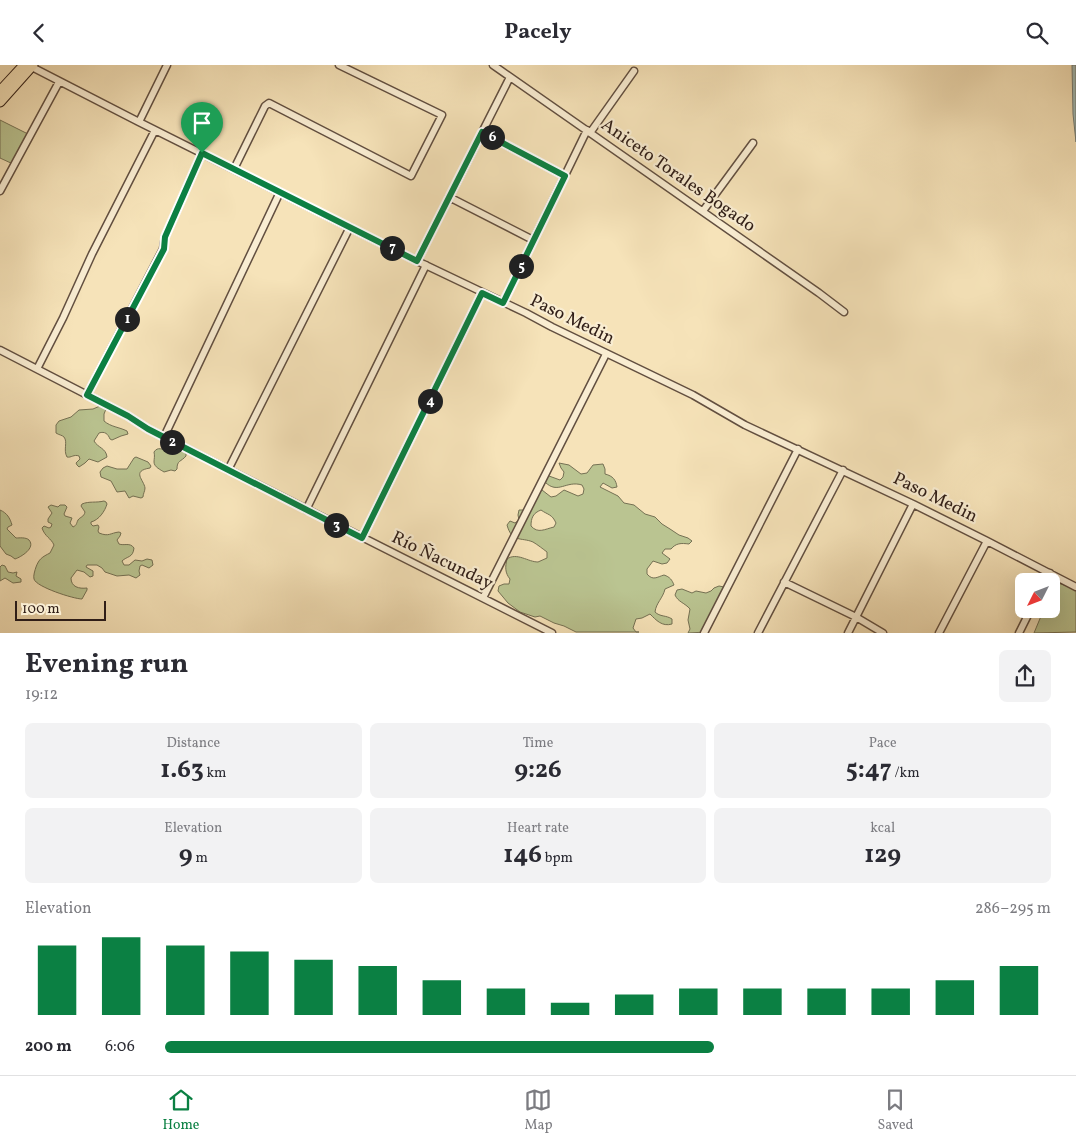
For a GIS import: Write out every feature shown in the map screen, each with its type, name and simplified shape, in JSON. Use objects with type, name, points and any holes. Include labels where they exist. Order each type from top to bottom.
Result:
[{"type":"main road","points":[[0,91],[29,65]]},
{"type":"main road","points":[[0,101],[29,65]]},
{"type":"street","name":"Paso Medin","points":[[29,65],[59,82],[417,261],[693,395],[745,425],[843,470],[1050,573]]},
{"type":"street","points":[[139,122],[167,65]]},
{"type":"street","points":[[234,169],[265,106],[269,103],[412,176],[442,115],[339,65]]},
{"type":"street","name":"Aniceto Torales Bogado","points":[[493,65],[844,312]]},
{"type":"street","points":[[503,303],[589,131],[634,71]]},
{"type":"street","points":[[417,261],[510,77]]},
{"type":"street","points":[[0,191],[59,82]]},
{"type":"street","points":[[37,369],[92,254],[156,130]]},
{"type":"street","points":[[482,132],[565,176]]},
{"type":"street","points":[[703,211],[753,143]]},
{"type":"street","points":[[87,395],[164,249],[165,237],[202,153]]},
{"type":"street","points":[[164,437],[280,192]]},
{"type":"street","points":[[449,197],[533,241]]},
{"type":"street","points":[[228,470],[350,227]]},
{"type":"street","points":[[306,510],[426,265]]},
{"type":"street","points":[[362,538],[482,293]]},
{"type":"street","name":"Río Ñacunday","points":[[0,350],[128,416],[148,429],[552,633]]},
{"type":"street","points":[[483,598],[606,354]]},
{"type":"street","points":[[704,633],[798,449]]},
{"type":"street","points":[[758,633],[843,470]]},
{"type":"street","points":[[848,633],[913,504]]},
{"type":"street","points":[[939,633],[987,541]]},
{"type":"street","name":"Paso Medin","points":[[1060,578],[1076,587]]},
{"type":"street","points":[[784,582],[856,617],[883,633]]},
{"type":"street","points":[[1019,633],[1027,618]]},
{"type":"green space","points":[[0,120],[28,134],[13,164],[0,158]]},
{"type":"green space","points":[[100,406],[106,409],[104,421],[109,425],[127,431],[128,434],[112,440],[106,433],[99,433],[94,441],[105,452],[107,457],[98,462],[89,459],[79,467],[76,463],[80,459],[79,456],[67,457],[65,439],[56,433],[56,425],[59,421],[71,417],[79,410],[93,409]]},
{"type":"green space","points":[[172,442],[186,451],[186,456],[179,463],[175,471],[164,472],[154,464],[154,452],[159,449],[170,449]]},
{"type":"green space","points":[[136,457],[148,462],[151,466],[141,471],[140,474],[145,488],[143,497],[133,496],[129,498],[125,491],[117,492],[111,481],[101,477],[100,472],[107,466],[127,469]]},
{"type":"green space","points":[[559,463],[569,465],[581,474],[587,473],[593,465],[603,464],[605,474],[614,479],[617,487],[612,488],[603,483],[600,487],[618,496],[624,503],[634,505],[645,514],[655,517],[662,524],[692,541],[689,544],[679,544],[671,549],[665,549],[662,553],[670,559],[667,563],[662,564],[653,561],[647,569],[647,574],[651,577],[655,578],[664,575],[672,580],[674,585],[665,589],[655,612],[672,619],[672,624],[662,624],[650,614],[636,619],[633,628],[636,632],[576,632],[540,616],[535,617],[520,612],[508,603],[498,591],[499,586],[509,584],[510,579],[506,570],[507,559],[519,557],[538,562],[547,558],[547,552],[533,542],[511,535],[507,525],[510,521],[515,523],[519,520],[519,510],[524,510],[537,490],[542,490],[551,497],[564,490],[578,496],[583,494],[584,489],[582,485],[571,484],[554,487],[545,482],[544,476],[560,480],[564,472]],"holes":[[[541,510],[551,516],[556,523],[554,527],[536,530],[531,526],[534,514]]]},
{"type":"green space","points":[[104,501],[107,504],[105,509],[91,524],[93,526],[98,525],[98,531],[102,534],[121,533],[117,540],[119,544],[129,545],[134,548],[131,555],[122,561],[124,565],[129,565],[135,560],[142,561],[147,559],[152,560],[153,565],[149,568],[140,566],[140,575],[136,578],[129,575],[117,576],[105,572],[97,565],[87,565],[86,567],[93,571],[93,576],[90,577],[84,572],[77,570],[71,578],[72,583],[76,587],[87,588],[82,599],[56,592],[36,582],[34,576],[37,564],[50,553],[54,545],[42,528],[44,526],[49,528],[52,524],[48,522],[52,513],[48,507],[51,505],[58,507],[65,505],[67,507],[64,514],[72,518],[70,523],[73,527],[85,512],[81,506],[82,504]]},
{"type":"green space","points":[[0,510],[6,514],[11,522],[12,525],[7,529],[16,538],[26,538],[31,543],[27,552],[15,559],[6,554],[0,546]]},
{"type":"green space","points":[[2,565],[5,566],[8,572],[17,572],[16,576],[21,579],[21,582],[13,583],[5,578],[0,581],[0,567]]},
{"type":"green space","points":[[1060,584],[1076,589],[1076,632],[1034,633],[1040,618],[1060,618]]},
{"type":"green space","points":[[719,586],[724,587],[727,596],[707,632],[688,633],[690,629],[688,620],[690,609],[676,597],[677,590],[682,589],[692,593],[696,591],[706,593]]},
{"type":"water","points":[[1072,65],[1076,65],[1076,142],[1073,114]]},
{"type":"route","points":[[482,132],[565,176],[503,303],[482,293],[362,538],[148,429],[128,416],[87,395],[164,249],[165,237],[202,153],[417,261],[482,132]]}]
